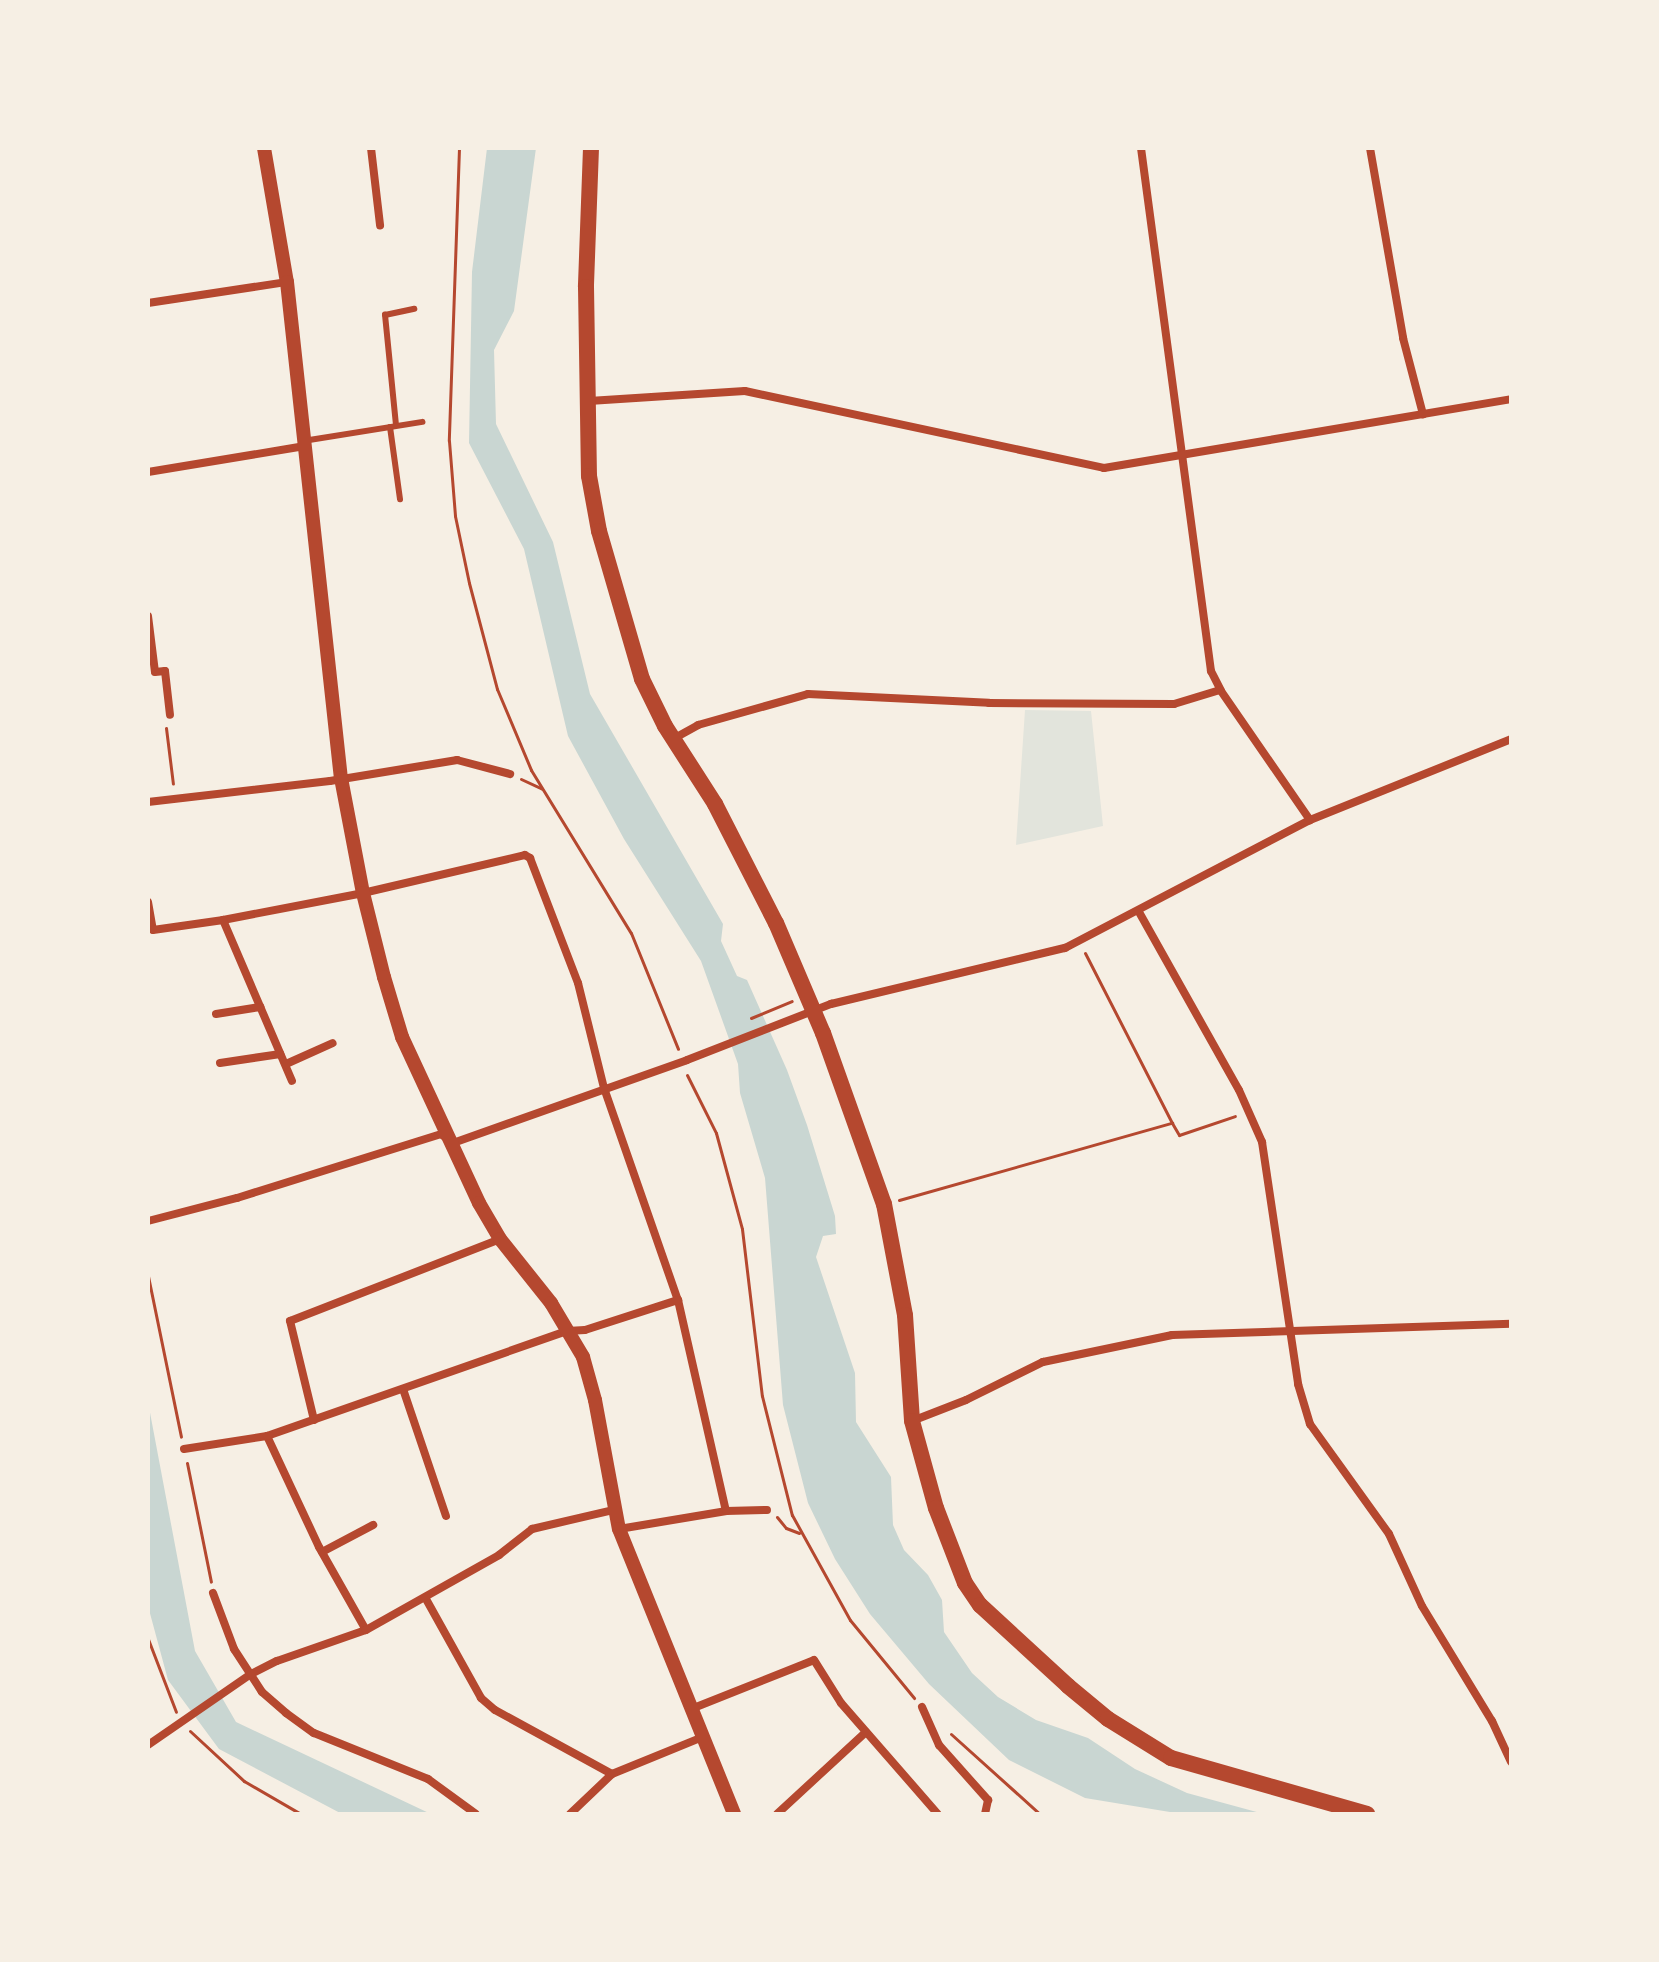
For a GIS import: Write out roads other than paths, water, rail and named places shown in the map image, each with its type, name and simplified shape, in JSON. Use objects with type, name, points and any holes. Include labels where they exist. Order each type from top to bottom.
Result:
[{"type":"main road","points":[[591,148],[586,287],[589,476],[599,531],[642,679],[673,739],[715,804],[776,923],[884,1204],[905,1315],[912,1421],[936,1508],[965,1583],[980,1605],[1068,1686],[1108,1719],[1171,1758],[1367,1814]]},
{"type":"street","points":[[264,148],[287,282],[341,778],[363,893],[402,1037],[479,1203],[500,1239],[551,1303],[583,1357],[595,1400],[613,1510],[619,1529],[700,1738],[734,1814]]},
{"type":"street","points":[[371,148],[380,225]]},
{"type":"street","points":[[1141,148],[1211,671],[1220,690],[1310,820]]},
{"type":"street","points":[[1370,148],[1403,338],[1423,414]]},
{"type":"street","points":[[148,303],[287,282]]},
{"type":"street","points":[[589,401],[745,391],[1083,465],[1125,466],[1511,399]]},
{"type":"street","points":[[148,472],[304,444]]},
{"type":"street","points":[[148,616],[152,672],[165,671],[168,718]]},
{"type":"street","points":[[673,739],[698,725],[808,694],[989,703],[1174,704],[1220,690]]},
{"type":"street","points":[[453,1143],[808,1012],[1079,942],[1310,820],[1511,739]]},
{"type":"street","points":[[148,802],[457,760],[510,774]]},
{"type":"street","points":[[148,902],[153,930],[363,893],[525,855],[530,858],[578,983],[604,1088],[678,1300],[726,1511]]},
{"type":"street","points":[[1139,912],[1249,1112],[1262,1142],[1298,1384],[1310,1424],[1389,1534],[1422,1606],[1492,1721],[1511,1762]]},
{"type":"street","points":[[223,920],[292,1081]]},
{"type":"street","points":[[216,1014],[260,1007]]},
{"type":"street","points":[[286,1064],[333,1043]]},
{"type":"street","points":[[220,1063],[280,1054]]},
{"type":"street","points":[[148,1221],[237,1198],[441,1134],[453,1143]]},
{"type":"street","points":[[314,1420],[290,1321],[500,1239]]},
{"type":"street","points":[[184,1449],[267,1436],[567,1331],[585,1330],[678,1300]]},
{"type":"street","points":[[912,1421],[966,1400],[1055,1358],[1172,1335],[1511,1324]]},
{"type":"street","points":[[403,1389],[446,1516]]},
{"type":"street","points":[[267,1436],[322,1552],[366,1630]]},
{"type":"street","points":[[148,1745],[251,1674],[277,1661],[366,1630],[426,1599],[499,1555],[532,1529],[613,1510]]},
{"type":"street","points":[[619,1529],[726,1511],[767,1510]]},
{"type":"street","points":[[322,1552],[373,1525]]},
{"type":"street","points":[[213,1593],[234,1649],[274,1703],[314,1733],[428,1779],[476,1814]]},
{"type":"street","points":[[426,1599],[481,1698],[495,1710],[612,1774]]},
{"type":"street","points":[[690,1710],[814,1660],[841,1703],[938,1814]]},
{"type":"street","points":[[922,1707],[939,1745],[988,1800],[985,1814]]},
{"type":"street","points":[[777,1814],[866,1732]]},
{"type":"street","points":[[570,1814],[612,1774],[700,1738]]},
{"type":"lane","points":[[400,499],[385,315],[414,309]]},
{"type":"lane","points":[[304,444],[422,422]]}]
